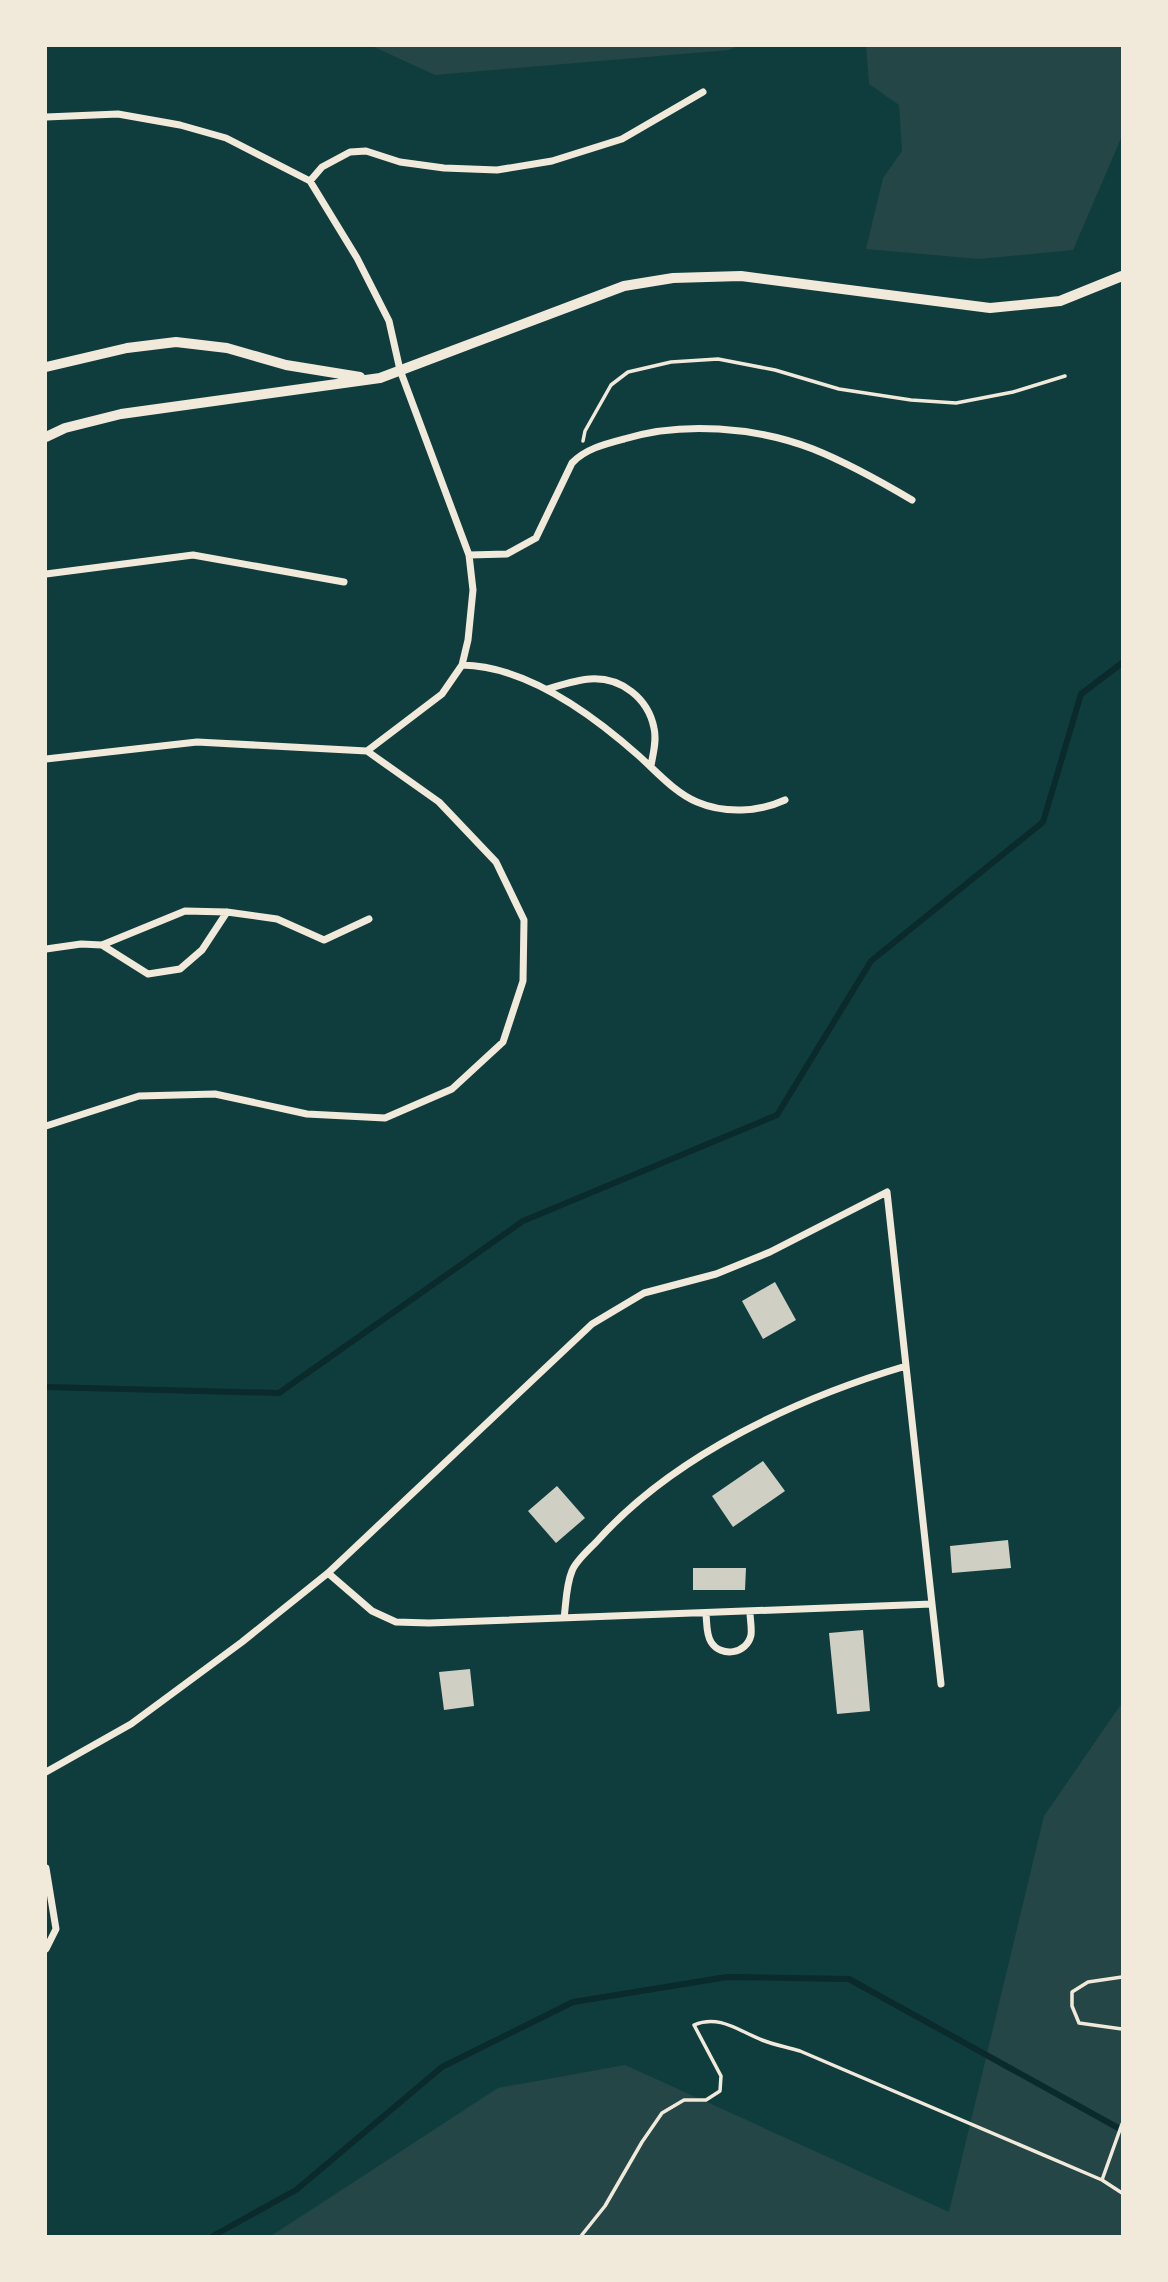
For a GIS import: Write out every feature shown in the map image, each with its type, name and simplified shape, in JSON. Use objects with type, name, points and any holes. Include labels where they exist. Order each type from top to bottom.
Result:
[{"type":"street","points":[[310,181],[322,167],[350,152],[366,151],[400,162],[444,168],[497,170],[552,161],[622,139],[703,92]]},
{"type":"street","points":[[46,117],[118,114],[180,125],[226,138],[310,181],[357,258],[389,321],[400,370],[470,555],[473,590],[468,640],[462,666],[442,694],[367,751]]},
{"type":"street","points":[[46,437],[65,428],[121,414],[373,379],[624,286],[673,278],[741,276],[990,308],[1060,301],[1122,276]]},
{"type":"street","points":[[46,367],[127,348],[176,342],[227,348],[286,365],[373,379]]},
{"type":"street","points":[[470,555],[508,554],[536,538],[572,463],[581,453],[648,432],[692,429],[766,436],[810,448],[855,468],[912,499]]},
{"type":"street","points":[[46,574],[193,555],[344,582]]},
{"type":"street","points":[[462,666],[480,666],[547,688],[593,718],[673,786],[696,802],[745,810],[769,808],[785,800]]},
{"type":"street","points":[[547,688],[591,679],[616,683],[631,689],[648,709],[654,727],[655,743],[651,766]]},
{"type":"street","points":[[46,759],[197,742],[367,751],[439,802],[496,862],[524,920],[523,981],[503,1042],[452,1089],[385,1118],[307,1114],[215,1094],[139,1096],[46,1126]]},
{"type":"street","points":[[46,949],[81,944],[102,945],[186,911],[227,912],[277,919],[324,940],[369,919]]},
{"type":"street","points":[[102,945],[148,974],[180,969],[202,950],[227,912]]},
{"type":"street","points":[[46,1772],[131,1724],[242,1642],[328,1573],[592,1324],[644,1293],[716,1275],[770,1252],[887,1192],[941,1684]]},
{"type":"street","points":[[564,1618],[572,1570],[611,1527],[675,1473],[731,1438],[804,1402],[851,1382],[906,1366]]},
{"type":"street","points":[[328,1573],[372,1611],[396,1622],[706,1614],[932,1604]]},
{"type":"street","points":[[706,1614],[711,1643],[717,1649],[734,1652],[748,1642],[751,1634],[750,1612]]},
{"type":"street","points":[[46,1868],[56,1929],[46,1950]]},
{"type":"path","points":[[581,453],[585,431],[611,384],[628,372],[671,362],[718,359],[775,370],[839,389],[911,400],[956,403],[1013,392],[1065,376]]},
{"type":"path","points":[[1122,1977],[1088,1982],[1072,1992],[1072,2006],[1079,2023],[1122,2029]]},
{"type":"path","points":[[581,2236],[605,2206],[662,2113],[684,2101],[706,2100],[720,2091],[721,2076],[694,2025],[705,2020],[728,2024],[761,2040],[800,2051],[1102,2180],[1122,2193]]},
{"type":"path","points":[[1102,2180],[1122,2124]]},
{"type":"shaded area","points":[[372,46],[738,46],[729,50],[435,75]]},
{"type":"shaded area","points":[[866,46],[1122,46],[1122,136],[1073,250],[979,259],[866,249],[883,178],[902,151],[899,105],[869,84]]},
{"type":"shaded area","points":[[1122,1703],[1122,2236],[271,2236],[498,2088],[625,2065],[949,2212],[1044,1816]]},
{"type":"building","points":[[775,1282],[796,1320],[763,1339],[742,1301]]},
{"type":"building","points":[[763,1461],[785,1491],[733,1527],[712,1496]]},
{"type":"building","points":[[557,1486],[585,1518],[556,1543],[528,1511]]},
{"type":"building","points":[[1008,1540],[1011,1568],[952,1573],[950,1546]]},
{"type":"building","points":[[693,1568],[746,1568],[745,1590],[693,1590]]},
{"type":"building","points":[[863,1630],[870,1711],[837,1714],[829,1633]]},
{"type":"building","points":[[470,1669],[474,1706],[444,1710],[439,1672]]},
{"type":"waterway","points":[[46,1387],[279,1393],[523,1221],[777,1115],[871,961],[1043,822],[1081,694],[1122,663]]},
{"type":"waterway","points":[[213,2236],[296,2190],[442,2067],[573,2002],[727,1977],[849,1979],[1122,2130]]}]
